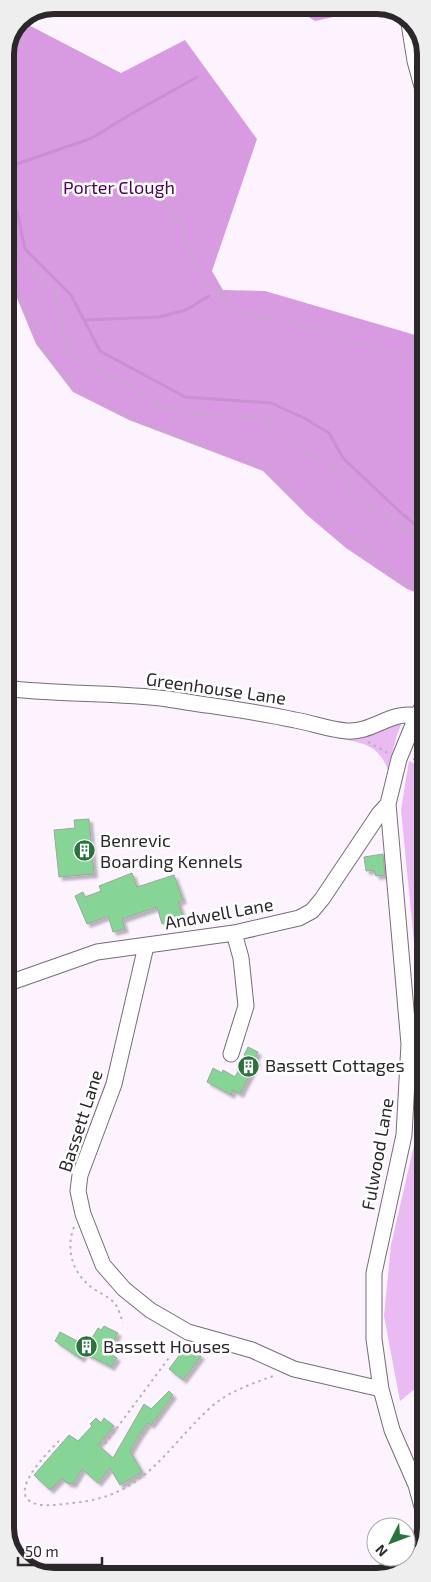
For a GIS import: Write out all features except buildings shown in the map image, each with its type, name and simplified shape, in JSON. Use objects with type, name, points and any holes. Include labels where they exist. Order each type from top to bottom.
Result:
[{"type":"street","points":[[410,32],[417,68]]},
{"type":"street","name":"Greenhouse Lane","points":[[14,689],[40,693],[94,693],[166,699],[294,720],[345,731],[368,729],[408,714],[416,716]]},
{"type":"street","name":"Fulwood Lane","points":[[416,716],[399,759],[388,804],[409,1044],[404,1135],[374,1273],[374,1339],[381,1388],[392,1430],[417,1488]]},
{"type":"street","name":"Andwell Lane","points":[[14,981],[97,952],[234,933],[299,918],[312,911],[379,814],[388,804]]},
{"type":"street","points":[[230,1054],[246,1006],[241,958],[234,933]]},
{"type":"street","name":"Bassett Lane","points":[[146,946],[114,1084],[80,1175],[78,1191],[83,1214],[103,1265],[124,1289],[150,1310],[188,1332],[252,1350],[289,1367],[381,1388]]},
{"type":"path","points":[[132,177],[155,192],[174,213],[194,260],[204,276],[228,303],[246,317],[284,320],[371,346],[417,356]]},
{"type":"path","points":[[14,250],[55,294],[68,352],[87,366],[135,388],[158,404],[181,411],[204,416],[262,416],[294,444],[343,473],[352,488],[369,507],[417,539]]},
{"type":"path","points":[[14,276],[41,347],[76,388],[156,429],[264,464],[305,505],[403,581],[417,587]]},
{"type":"path","points":[[366,740],[399,759]]},
{"type":"path","points":[[83,1214],[77,1220],[71,1236],[70,1250],[72,1262],[82,1279],[110,1299],[117,1307],[123,1323]]},
{"type":"path","points":[[105,1444],[188,1332]]},
{"type":"path","points":[[59,1441],[29,1475],[25,1489],[26,1499],[31,1504],[53,1505],[110,1497],[127,1488],[147,1473],[212,1406],[232,1393],[281,1373],[289,1367]]},
{"type":"shaded area","points":[[403,720],[388,770],[384,761],[374,749],[361,743],[336,738]]},
{"type":"shaded area","points":[[409,761],[417,764],[417,973],[401,810]]},
{"type":"shaded area","points":[[417,1133],[417,1387],[400,1401],[384,1316],[391,1245]]},
{"type":"green space","points":[[304,14],[347,14],[315,21]]},
{"type":"green space","name":"Porter Clough","points":[[28,25],[121,73],[185,40],[257,139],[212,271],[223,290],[265,291],[417,336],[417,593],[407,589],[346,548],[307,515],[263,471],[129,420],[73,392],[36,344],[14,291],[14,54],[17,39]]},
{"type":"waterway","points":[[14,165],[92,138],[197,77]]},
{"type":"waterway","points":[[14,210],[17,211],[25,249],[71,295],[100,351],[185,397],[271,403],[304,418],[329,433],[343,458],[417,526]]},
{"type":"waterway","points":[[84,320],[159,317],[186,310],[209,296]]},
{"type":"place","name":"Benrevic Boarding Kennels","points":[[84,851]]},
{"type":"place","name":"Bassett Cottages","points":[[249,1066]]},
{"type":"place","name":"Bassett Houses","points":[[87,1347]]}]
